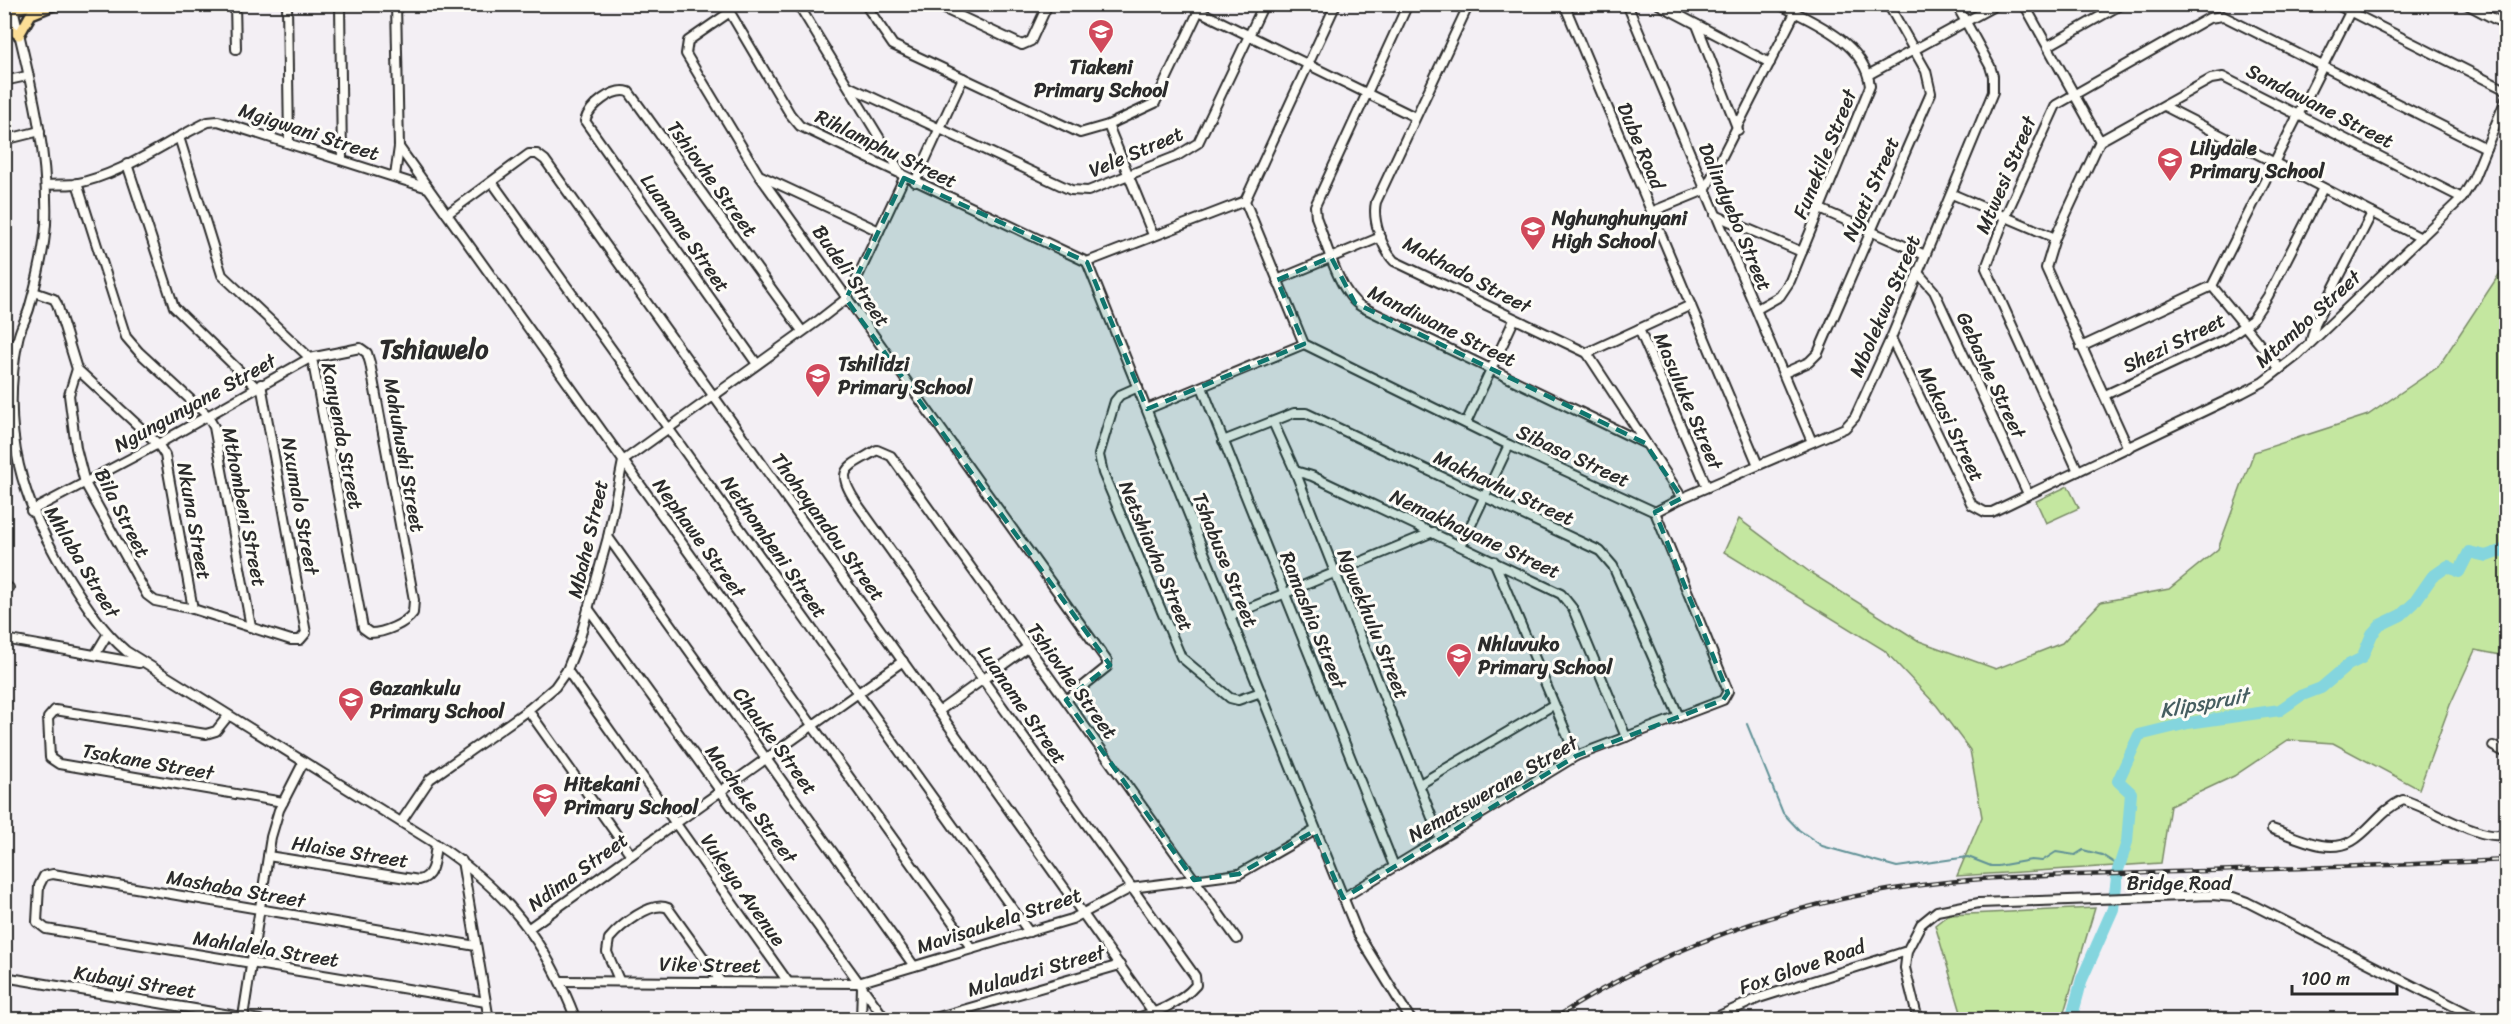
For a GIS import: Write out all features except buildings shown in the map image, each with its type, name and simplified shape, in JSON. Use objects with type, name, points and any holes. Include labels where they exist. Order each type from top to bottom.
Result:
[{"type":"main road","points":[[10,8],[38,4]]},
{"type":"main road","points":[[4,24],[19,35],[31,14],[56,4]]},
{"type":"street","points":[[235,4],[236,49]]},
{"type":"street","points":[[287,4],[289,142]]},
{"type":"street","points":[[340,4],[342,159]]},
{"type":"street","points":[[798,4],[904,178],[846,299]]},
{"type":"street","points":[[865,4],[893,45],[1075,132],[1084,132],[1108,125],[1155,103],[1200,8],[1249,36],[1415,117]]},
{"type":"street","points":[[934,4],[1022,45],[1031,40],[1048,4]]},
{"type":"street","name":"Vele Street","points":[[849,86],[1078,192],[1088,191],[1183,154],[1198,143],[1264,4]]},
{"type":"street","points":[[1087,262],[1245,201],[1336,4]]},
{"type":"street","name":"Mandiwane Street","points":[[1408,4],[1315,206],[1316,218],[1345,289],[1355,303],[1616,427],[1645,443]]},
{"type":"street","name":"Makhado Street","points":[[1469,4],[1376,202],[1375,213],[1381,237],[1394,261],[1587,353]]},
{"type":"street","name":"Dalindyebo Street","points":[[1627,4],[1812,442]]},
{"type":"street","points":[[1658,4],[1770,63]]},
{"type":"street","name":"Funekile Street","points":[[1757,309],[1784,291],[1869,94],[1868,75],[1843,39],[1778,4]]},
{"type":"street","name":"Nyati Street","points":[[1784,373],[1809,362],[1818,353],[1931,93],[1930,82],[1888,4]]},
{"type":"street","name":"Mbolekwa Street","points":[[1655,512],[1682,498],[1845,428],[1852,422],[1891,338],[1989,105],[1994,83],[1990,66],[1956,4]]},
{"type":"street","points":[[1868,75],[1998,4]]},
{"type":"street","points":[[2024,4],[2100,141],[2093,151],[2055,238],[2048,257],[2047,275],[2128,448]]},
{"type":"street","points":[[2048,46],[2122,4]]},
{"type":"street","points":[[2335,4],[2506,90]]},
{"type":"street","points":[[2466,4],[2506,25]]},
{"type":"street","points":[[395,176],[399,147],[397,5]]},
{"type":"street","name":"Dube Road","points":[[1567,5],[1651,212],[1758,465]]},
{"type":"street","name":"Mhlaba Street","points":[[10,8],[19,35],[40,131],[46,185],[44,243],[34,292],[18,337],[8,407],[15,457],[32,511],[57,559],[108,635],[143,664],[436,844],[462,861],[495,889],[529,928],[560,981],[576,1020]]},
{"type":"street","name":"Budeli Street","points":[[727,8],[688,41],[685,49],[759,175],[1107,661],[1105,670],[1066,700]]},
{"type":"street","name":"Rihlamphu Street","points":[[727,8],[795,122],[814,135],[1087,262]]},
{"type":"street","points":[[2081,347],[2212,286],[2350,12]]},
{"type":"street","points":[[1651,212],[1705,190],[1738,130],[1795,13]]},
{"type":"street","name":"Mtwesi Street","points":[[2078,471],[1986,272],[1987,260],[2005,217],[2051,111],[2056,105],[2216,15],[2234,20],[2486,148]]},
{"type":"street","points":[[1696,25],[1738,130]]},
{"type":"street","points":[[4,81],[27,76]]},
{"type":"street","name":"Sandawane Street","points":[[2100,141],[2211,79],[2223,77],[2462,198]]},
{"type":"street","points":[[915,182],[963,78]]},
{"type":"street","name":"Tshiovhe Street","points":[[585,121],[591,109],[615,92],[629,92],[802,332]]},
{"type":"street","name":"Mtambo Street","points":[[1992,512],[2242,393],[2280,369],[2324,331],[2462,198],[2506,99]]},
{"type":"street","points":[[2164,106],[2421,237]]},
{"type":"street","name":"Mgigwani Street","points":[[46,185],[78,183],[127,164],[208,122],[218,121],[430,188]]},
{"type":"street","name":"Luaname Street","points":[[585,121],[757,364]]},
{"type":"street","points":[[1108,125],[1153,235]]},
{"type":"street","points":[[4,140],[40,131]]},
{"type":"street","name":"Kanyenda Street","points":[[179,137],[222,275],[310,358],[315,370],[363,628],[375,633],[407,620]]},
{"type":"street","name":"Nephawe Street","points":[[399,147],[972,949]]},
{"type":"street","name":"Thohoyandou Street","points":[[447,214],[529,154],[537,154],[544,160],[1153,1012]]},
{"type":"street","points":[[127,164],[174,307],[180,316],[258,386]]},
{"type":"street","points":[[759,175],[879,231]]},
{"type":"street","name":"Nethombeni Street","points":[[492,182],[1029,932]]},
{"type":"street","name":"Mthombeni Street","points":[[78,183],[126,337],[207,415],[214,428],[251,627]]},
{"type":"street","name":"Shezi Street","points":[[2105,395],[2209,347],[2257,315],[2323,188]]},
{"type":"street","points":[[1952,194],[2055,238]]},
{"type":"street","points":[[1147,409],[1304,344],[1245,201]]},
{"type":"street","points":[[1820,209],[1925,255]]},
{"type":"street","points":[[2311,340],[2316,322],[2372,213]]},
{"type":"street","points":[[1715,215],[1802,252]]},
{"type":"street","points":[[1276,280],[1381,237]]},
{"type":"street","name":"Tshabuse Street","points":[[1087,262],[1261,692],[1314,831],[1366,950],[1411,1020]]},
{"type":"street","name":"Gebashe Street","points":[[1918,273],[1934,291],[2028,494]]},
{"type":"street","points":[[2212,286],[2280,369]]},
{"type":"street","points":[[34,292],[49,297],[57,303],[77,369]]},
{"type":"street","name":"Mbahe Street","points":[[401,822],[430,779],[528,710],[555,687],[567,670],[588,608],[608,537],[623,461],[846,299]]},
{"type":"street","points":[[1682,498],[1587,353],[1691,305]]},
{"type":"street","points":[[1466,423],[1514,320]]},
{"type":"street","name":"Masuluke Street","points":[[1639,329],[1707,487]]},
{"type":"street","points":[[4,358],[18,337]]},
{"type":"street","name":"Makasi Street","points":[[1891,338],[1972,505],[1980,511],[1992,512]]},
{"type":"street","name":"Sibasa Street","points":[[1304,344],[1509,446],[1655,512]]},
{"type":"street","name":"Mahuhushi Street","points":[[310,358],[357,348],[364,350],[369,358],[415,606],[414,613],[407,620]]},
{"type":"street","name":"Ngungunyane Street","points":[[32,511],[158,444],[310,358]]},
{"type":"street","name":"Nkuna Street","points":[[77,369],[158,444],[165,455],[193,609]]},
{"type":"street","name":"Bila Street","points":[[77,369],[69,395],[76,448],[85,483],[147,595],[155,601],[193,609],[296,640],[302,638],[306,633]]},
{"type":"street","name":"Nxumalo Street","points":[[258,386],[306,633]]},
{"type":"street","name":"Netshiavha Street","points":[[1138,387],[1120,395],[1115,401],[1099,455],[1103,473],[1181,657],[1230,698],[1238,700],[1261,692]]},
{"type":"street","name":"Ramashia Street","points":[[1202,387],[1394,866]]},
{"type":"street","name":"Makhavhu Street","points":[[1223,441],[1294,413],[1306,413],[1607,555],[1679,717]]},
{"type":"street","points":[[1616,427],[1628,416]]},
{"type":"street","name":"Ngwekhulu Street","points":[[1273,422],[1440,838]]},
{"type":"street","points":[[1461,546],[1509,446]]},
{"type":"street","name":"Tshiovhe Street","points":[[877,450],[891,456],[1237,939]]},
{"type":"street","name":"Luaname Street","points":[[877,450],[848,469],[844,483],[1194,974],[1197,983],[1193,989],[1167,1007],[1153,1012]]},
{"type":"street","name":"Nemakhayane Street","points":[[1294,471],[1312,476],[1555,590],[1570,604],[1626,737]]},
{"type":"street","name":"Nematswerane Street","points":[[1343,898],[1576,756],[1723,700],[1728,691],[1655,512]]},
{"type":"street","points":[[1230,616],[1433,532]]},
{"type":"street","name":"Chauke Street","points":[[608,537],[914,966]]},
{"type":"street","points":[[1494,561],[1576,756]]},
{"type":"street","name":"Macheke Street","points":[[588,608],[886,1020]]},
{"type":"street","points":[[95,654],[108,635]]},
{"type":"street","points":[[4,639],[143,664]]},
{"type":"street","points":[[939,711],[1028,647]]},
{"type":"street","name":"Ndima Street","points":[[529,928],[903,661]]},
{"type":"street","name":"Vukeya Avenue","points":[[567,670],[788,982]]},
{"type":"street","points":[[1420,784],[1553,705]]},
{"type":"street","name":"Tsakane Street","points":[[228,716],[216,731],[206,734],[61,709],[51,712],[48,718],[50,759],[56,763],[283,802]]},
{"type":"street","points":[[528,710],[631,855]]},
{"type":"street","points":[[2493,746],[2506,753]]},
{"type":"street","points":[[243,1017],[268,856],[283,802],[303,763]]},
{"type":"street","points":[[2272,829],[2326,846],[2346,843],[2353,841],[2379,815],[2403,800],[2482,832],[2501,835],[2506,832]]},
{"type":"street","name":"Mavisaukela Street","points":[[860,985],[1083,914],[1131,888],[1239,874],[1314,831]]},
{"type":"street","name":"Hlaise Street","points":[[268,856],[419,880],[426,878],[431,872],[436,844]]},
{"type":"street","points":[[462,861],[489,1020]]},
{"type":"street","name":"Mashaba Street","points":[[41,927],[37,919],[39,886],[42,878],[50,874],[477,946]]},
{"type":"street","name":"Bridge Road","points":[[1906,951],[1926,918],[1944,909],[1979,903],[2212,895],[2239,898],[2481,1020]]},
{"type":"street","points":[[619,980],[607,952],[609,939],[650,908],[662,905],[668,908],[721,982]]},
{"type":"street","name":"Mahlalela Street","points":[[41,927],[486,1002]]},
{"type":"street","points":[[1906,951],[1905,968],[1918,1020]]},
{"type":"street","name":"Fox Glove Road","points":[[1710,1020],[1759,998],[1906,951]]},
{"type":"street","name":"Mulaudzi Street","points":[[928,1020],[1119,965]]},
{"type":"street","name":"Kubayi Street","points":[[4,977],[260,1020]]},
{"type":"street","name":"Vike Street","points":[[560,981],[788,982],[860,985]]},
{"type":"street","points":[[860,985],[861,1020]]},
{"type":"street","points":[[1130,1020],[1153,1012]]},
{"type":"highlighted area","points":[[904,178],[1087,262],[1147,409],[1304,344],[1277,280],[1331,257],[1355,303],[1645,443],[1682,498],[1655,512],[1728,693],[1723,700],[1576,756],[1343,898],[1314,831],[1239,874],[1194,880],[1066,700],[1110,665],[846,299]]},
{"type":"green space","points":[[2506,264],[2506,656],[2475,650],[2450,705],[2419,789],[2333,743],[2288,740],[2234,776],[2170,806],[2161,863],[1957,876],[1982,817],[1970,750],[1937,706],[1884,650],[1724,552],[1739,519],[1811,573],[1919,641],[1996,669],[2062,643],[2101,602],[2169,589],[2218,549],[2254,452],[2368,415],[2438,367]]},
{"type":"green space","points":[[2068,486],[2079,508],[2046,523],[2036,501]]},
{"type":"green space","points":[[2095,908],[2062,1019],[1963,1019],[1935,925],[1948,915]]},
{"type":"waterway","name":"Klipspruit","points":[[2071,1020],[2082,979],[2113,909],[2118,870],[2127,842],[2131,793],[2118,781],[2139,735],[2188,723],[2280,710],[2300,696],[2321,688],[2348,665],[2362,658],[2372,634],[2380,625],[2401,615],[2414,603],[2432,577],[2448,566],[2459,572],[2469,552],[2486,556],[2506,549]]},
{"type":"waterway","points":[[1747,724],[1783,813],[1799,830],[1822,846],[1897,867],[1968,857],[1991,866],[1998,866],[2031,860],[2042,861],[2056,852],[2075,855],[2083,850],[2102,855],[2119,866]]},
{"type":"railway","points":[[1552,1020],[1599,991],[1649,965],[1699,943],[1805,908],[1859,895],[1914,886],[2013,877],[2506,860]]},
{"type":"place","name":"Tiakeni Primary School","points":[[1101,55]]},
{"type":"place","name":"Lilydale Primary School","points":[[2170,183]]},
{"type":"place","name":"Nghunghunyani High School","points":[[1533,252]]},
{"type":"place","name":"Tshilidzi Primary School","points":[[818,399]]},
{"type":"place","name":"Nhluvuko Primary School","points":[[1459,679]]},
{"type":"place","name":"Gazankulu Primary School","points":[[351,723]]},
{"type":"place","name":"Hitekani Primary School","points":[[545,819]]},
{"type":"district","name":"Tshiawelo","points":[[434,349]]}]
